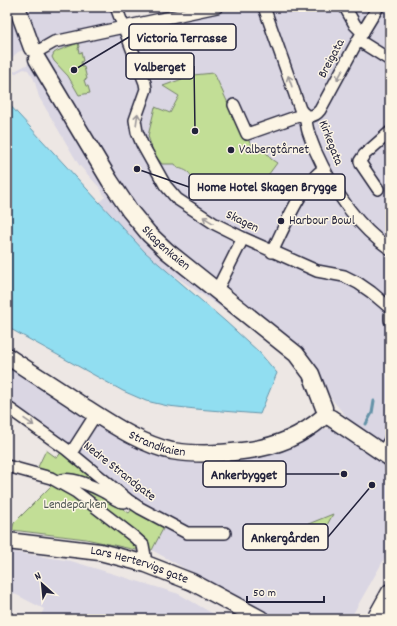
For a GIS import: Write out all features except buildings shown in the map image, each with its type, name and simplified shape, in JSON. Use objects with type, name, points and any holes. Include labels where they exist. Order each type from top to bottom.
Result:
[{"type":"street","name":"Skagenkaien","points":[[17,7],[36,52],[100,165],[130,211],[149,234],[167,251],[296,354],[311,374],[326,415]]},
{"type":"street","points":[[116,7],[124,27]]},
{"type":"street","points":[[36,52],[54,42],[217,7]]},
{"type":"street","name":"Kirkegata","points":[[264,7],[299,108],[305,115],[309,134],[324,170],[354,216],[369,232],[390,249]]},
{"type":"street","points":[[345,7],[360,37],[390,60]]},
{"type":"street","name":"Breigata","points":[[234,105],[248,134],[305,115],[313,116],[317,114],[378,7]]},
{"type":"street","name":"Skagen","points":[[124,27],[146,89],[137,114],[136,124],[142,144],[165,185],[177,199],[215,224],[272,252],[317,271],[344,276],[371,292],[390,308]]},
{"type":"street","points":[[378,189],[360,161],[364,155],[390,132]]},
{"type":"street","points":[[272,252],[304,190],[311,181],[324,170]]},
{"type":"street","points":[[217,290],[243,238]]},
{"type":"street","points":[[390,315],[390,320]]},
{"type":"street","name":"Strandkaien","points":[[7,356],[96,414],[136,437],[156,446],[171,450],[204,454],[246,451],[268,446],[298,435],[326,415]]},
{"type":"street","name":"Nedre Strandgate","points":[[7,407],[71,453],[128,500],[140,508],[192,534],[225,533]]},
{"type":"street","points":[[71,453],[96,414]]},
{"type":"street","points":[[326,415],[387,450]]},
{"type":"street","points":[[7,466],[58,481],[90,502],[134,536],[143,545],[145,556]]},
{"type":"street","points":[[58,481],[64,479],[84,483],[104,491],[119,501],[122,502],[128,500]]},
{"type":"street","name":"Lars Hertervigs gate","points":[[7,541],[94,551],[146,564],[192,582],[261,619]]},
{"type":"street","points":[[376,619],[390,592]]},
{"type":"shaded area","points":[[7,7],[111,7],[117,23],[52,40],[18,52],[7,62]]},
{"type":"shaded area","points":[[233,7],[390,7],[390,451],[349,420],[334,402],[314,371],[163,268],[145,252],[99,202],[105,197],[100,188],[79,165],[39,97],[34,79],[28,70],[24,69],[7,75],[61,47],[134,28]],"holes":[[[164,87],[232,112],[237,127],[255,148],[265,151],[271,159],[277,163],[263,182],[249,177],[217,180],[192,176],[186,170],[178,168],[175,164],[162,164],[154,154],[155,108],[170,113],[179,95]]]},
{"type":"shaded area","points":[[7,356],[156,446],[276,450],[324,429],[333,428],[390,466],[390,549],[350,619],[282,619],[263,613],[152,550],[164,527],[7,407]]},
{"type":"shaded area","points":[[7,551],[71,561],[179,594],[222,619],[39,619],[44,609],[7,590]]},
{"type":"green space","points":[[78,43],[79,53],[81,52],[83,61],[81,62],[82,67],[84,67],[87,79],[84,80],[90,93],[79,95],[68,76],[52,57],[57,51]]},
{"type":"green space","points":[[214,73],[232,112],[237,127],[255,148],[265,151],[271,159],[277,163],[263,182],[249,177],[217,180],[210,178],[193,181],[188,172],[178,168],[175,164],[162,164],[154,154],[148,136],[155,107],[170,113],[179,96],[163,86],[193,75]]},
{"type":"green space","name":"Lendeparken","points":[[46,450],[57,458],[62,451],[73,460],[82,471],[121,498],[123,509],[129,513],[133,508],[164,527],[152,550],[136,550],[86,539],[12,530],[14,523],[52,485],[37,469]]},
{"type":"green space","points":[[333,514],[320,538],[301,527]]},
{"type":"water","points":[[7,102],[145,252],[259,352],[277,373],[260,414],[168,406],[146,401],[123,391],[7,327]]},
{"type":"waterway","points":[[366,424],[372,413],[374,401]]},
{"type":"waterway","points":[[385,436],[390,429]]},
{"type":"place","name":"Victoria Terrasse","points":[[74,70]]},
{"type":"place","name":"Valberget","points":[[195,131]]},
{"type":"place","name":"Valbergtårnet","points":[[231,150]]},
{"type":"place","name":"Home Hotel Skagen Brygge","points":[[137,169]]},
{"type":"place","name":"Harbour Bowl","points":[[281,221]]},
{"type":"place","name":"Ankerbygget","points":[[344,474]]},
{"type":"place","name":"Ankergården","points":[[372,485]]}]
